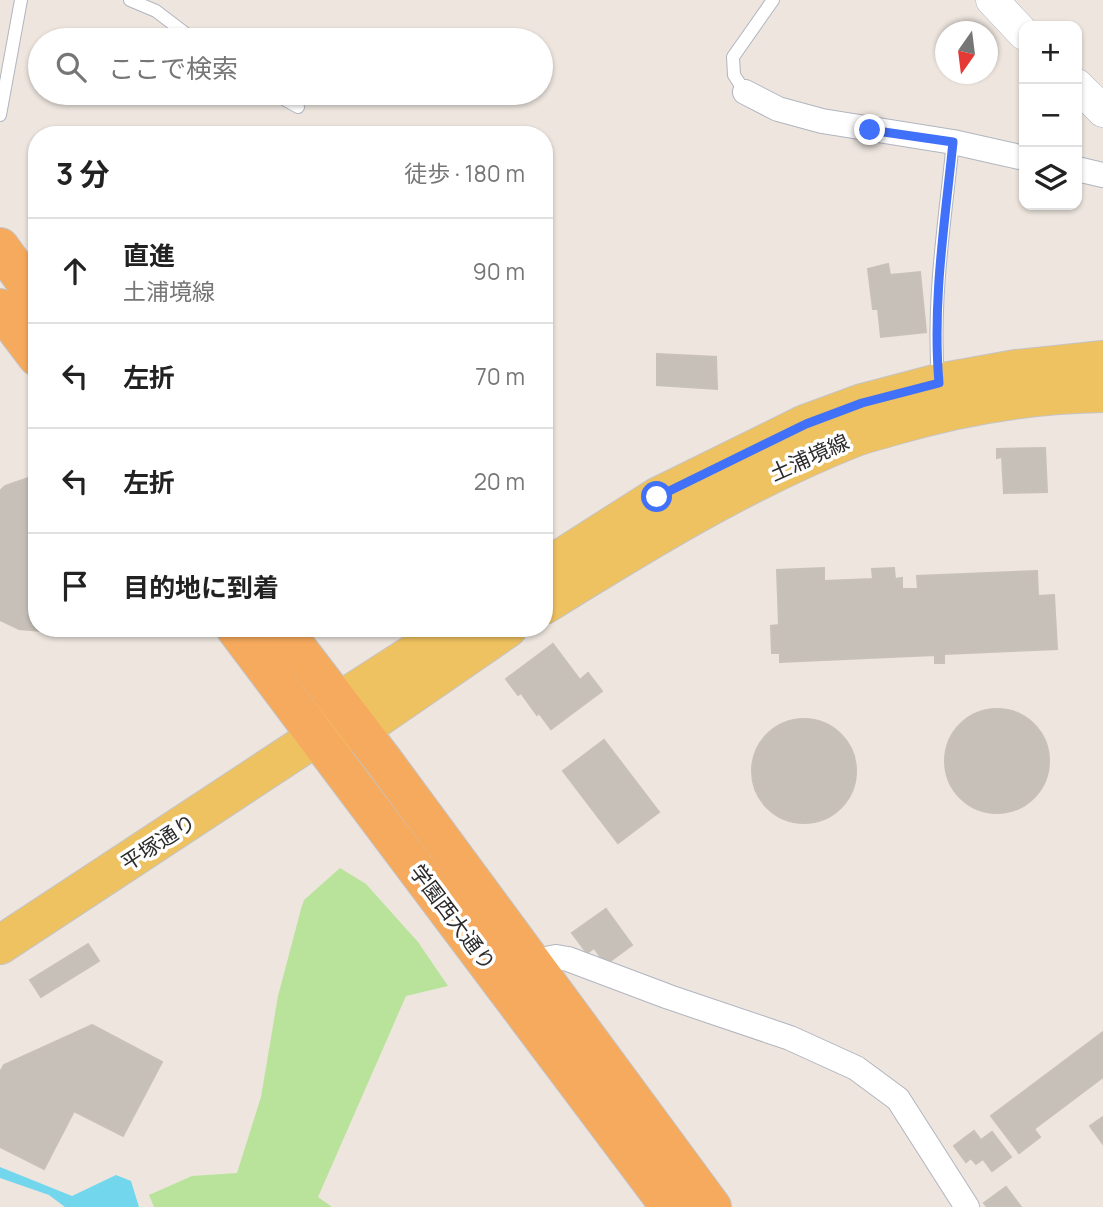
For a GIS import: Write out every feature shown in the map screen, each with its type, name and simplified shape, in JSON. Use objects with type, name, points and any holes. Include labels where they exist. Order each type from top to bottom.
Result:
[{"type":"highway","points":[[0,247],[28,286]]},
{"type":"highway","points":[[0,308],[28,345]]},
{"type":"highway","name":"学園西大通り","points":[[242,637],[670,1207]]},
{"type":"highway","name":"学園西大通り","points":[[289,637],[712,1207]]},
{"type":"main road","name":"土浦境線","points":[[553,563],[657,497],[806,424],[862,403],[939,383],[1016,369],[1103,360]]},
{"type":"main road","name":"土浦境線","points":[[553,600],[670,528],[757,480],[855,437],[947,412],[1021,399],[1103,394]]},
{"type":"main road","points":[[349,716],[442,637]]},
{"type":"main road","points":[[349,716],[492,637]]},
{"type":"main road","name":"平塚通り","points":[[0,944],[349,716]]},
{"type":"street","points":[[992,0],[1019,29]]},
{"type":"street","points":[[1082,90],[1103,111]]},
{"type":"street","points":[[745,92],[778,109],[822,121],[953,142],[1019,157]]},
{"type":"street","points":[[1082,170],[1103,175]]},
{"type":"street","points":[[531,962],[556,957],[568,959],[790,1038],[856,1068],[898,1099],[967,1207]]},
{"type":"lane","points":[[0,115],[21,0]]},
{"type":"lane","points":[[130,0],[156,11],[178,28]]},
{"type":"lane","points":[[745,92],[734,75],[733,57],[774,0]]},
{"type":"lane","points":[[294,105],[298,107]]},
{"type":"lane","points":[[939,383],[936,355],[939,283],[953,142]]},
{"type":"green space","points":[[340,868],[366,884],[418,942],[448,986],[406,996],[318,1197],[332,1207],[154,1207],[149,1195],[192,1176],[237,1173],[261,1097],[278,996],[304,900]]},
{"type":"water","points":[[0,1167],[72,1196],[116,1175],[131,1181],[139,1207],[65,1207],[49,1195],[0,1178]]},
{"type":"building","points":[[888,264],[890,275],[920,272],[926,332],[881,337],[878,309],[873,309],[868,269]]},
{"type":"building","points":[[657,354],[716,357],[717,389],[657,385]]},
{"type":"building","points":[[1045,448],[1047,492],[1004,493],[1002,457],[997,458],[997,449]]},
{"type":"building","points":[[28,478],[28,630],[19,629],[0,620],[0,491],[5,486]]},
{"type":"building","points":[[824,568],[824,581],[873,579],[872,569],[894,568],[895,579],[902,578],[902,589],[918,589],[917,576],[1037,571],[1038,596],[1054,595],[1057,649],[944,654],[944,663],[935,663],[935,655],[780,662],[780,653],[772,653],[771,626],[779,625],[777,570]]},
{"type":"building","points":[[553,644],[580,680],[588,673],[602,691],[551,729],[506,679]]},
{"type":"building","points":[[997,709],[1017,713],[1034,724],[1045,741],[1049,761],[1045,781],[1034,798],[1017,809],[997,813],[977,809],[960,798],[949,781],[945,761],[949,741],[960,724],[977,713]]},
{"type":"building","points":[[804,719],[824,723],[841,734],[852,751],[856,771],[852,791],[841,808],[824,819],[804,823],[784,819],[767,808],[756,791],[752,771],[756,751],[767,734],[784,723]]},
{"type":"building","points":[[604,740],[659,812],[618,843],[563,771]]},
{"type":"building","points":[[606,909],[632,945],[606,964],[594,948],[587,953],[572,933]]},
{"type":"building","points":[[88,944],[99,961],[41,997],[30,980]]},
{"type":"building","points":[[92,1025],[162,1062],[123,1136],[74,1111],[44,1169],[0,1147],[0,1072],[4,1065]]},
{"type":"building","points":[[1103,1032],[1103,1077],[1034,1129],[1040,1137],[1019,1153],[991,1116]]},
{"type":"building","points":[[1103,1117],[1103,1144],[1090,1126]]},
{"type":"building","points":[[974,1131],[981,1140],[992,1132],[1011,1157],[992,1171],[983,1159],[976,1164],[971,1158],[966,1162],[954,1146]]},
{"type":"building","points":[[1006,1187],[1021,1207],[987,1207],[984,1203]]},
{"type":"route","points":[[657,497],[806,424],[862,403],[939,383],[936,355],[939,283],[953,142],[870,130]]}]
